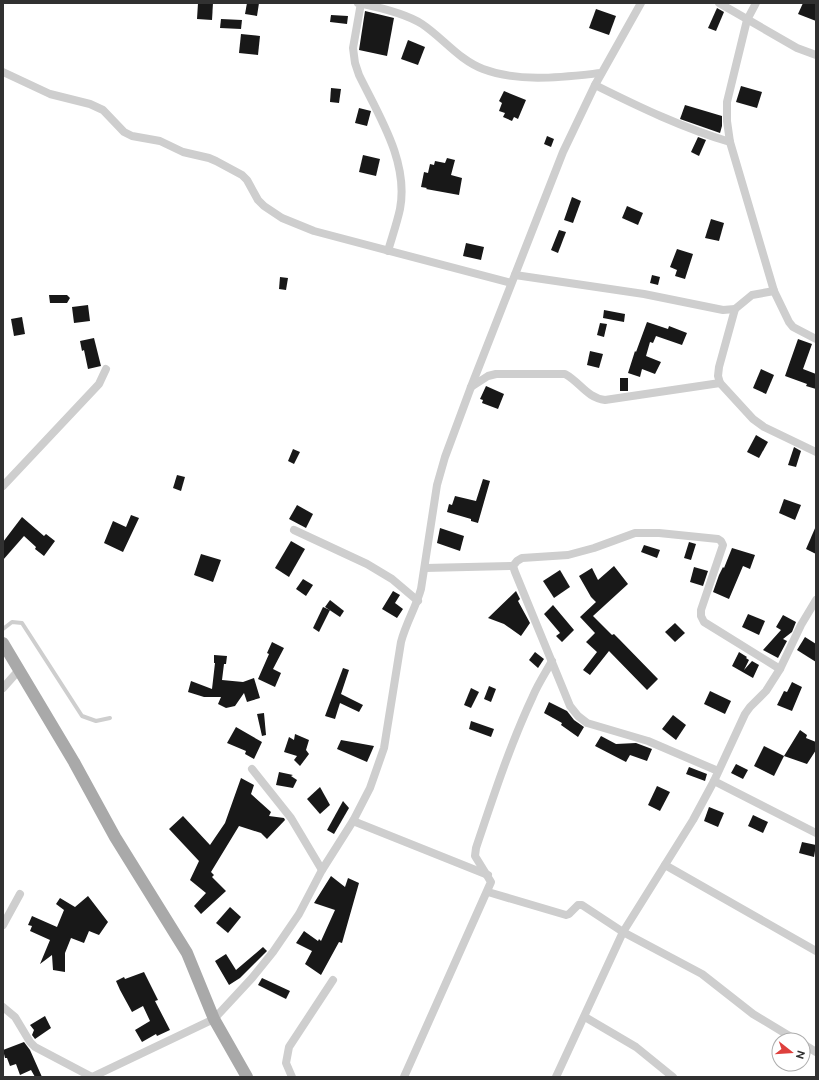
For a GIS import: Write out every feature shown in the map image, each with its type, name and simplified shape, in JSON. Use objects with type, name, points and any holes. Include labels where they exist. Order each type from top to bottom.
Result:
[{"type":"main road","points":[[3,643],[74,762],[116,837],[187,953],[214,1019],[248,1077]]},
{"type":"street","points":[[388,251],[400,208],[401,191],[394,147],[359,75],[355,63],[353,48],[360,3],[407,16],[415,20],[469,62],[482,69],[500,74],[528,77],[558,77],[601,74]]},
{"type":"street","points":[[3,1007],[15,1017],[30,1042],[35,1047],[92,1077],[214,1019],[252,978],[273,952],[299,914],[322,870],[353,821],[370,788],[384,748],[401,642],[404,630],[418,601],[425,568],[437,485],[471,386],[563,152],[595,85],[641,3]]},
{"type":"street","points":[[719,3],[797,48],[816,55]]},
{"type":"street","points":[[756,3],[748,20],[727,102],[727,121],[730,142],[774,292],[793,327],[816,339]]},
{"type":"street","points":[[3,72],[54,96],[90,104],[102,110],[124,132],[132,136],[160,141],[183,152],[209,158],[242,175],[247,180],[258,200],[282,218],[314,231],[511,283]]},
{"type":"street","points":[[595,85],[660,117],[703,134],[730,142]]},
{"type":"street","points":[[514,275],[644,294],[723,310],[735,308],[752,294],[774,292]]},
{"type":"street","points":[[735,308],[719,367],[718,376],[720,384],[752,419],[764,427],[816,452]]},
{"type":"street","points":[[3,486],[98,384],[106,369]]},
{"type":"street","points":[[471,386],[488,376],[496,374],[566,374],[589,394],[597,399],[605,400],[720,384]]},
{"type":"street","points":[[294,530],[368,564],[392,579],[418,601]]},
{"type":"street","points":[[513,566],[522,558],[568,555],[594,548],[635,533],[659,533],[718,539],[723,545],[701,610],[701,616],[704,622],[780,669]]},
{"type":"street","points":[[425,568],[513,566]]},
{"type":"street","points":[[513,566],[570,706],[578,716],[587,723],[648,741],[718,771]]},
{"type":"street","points":[[556,1077],[623,932],[693,820],[714,781],[745,714],[766,691],[780,669],[801,625],[816,600]]},
{"type":"street","points":[[404,1077],[488,892],[491,882],[475,856],[476,848],[506,758],[534,694],[552,661]]},
{"type":"street","points":[[3,688],[19,670]]},
{"type":"street","points":[[252,769],[291,818],[322,870]]},
{"type":"street","points":[[714,781],[816,833]]},
{"type":"street","points":[[353,821],[488,875]]},
{"type":"street","points":[[665,865],[816,951]]},
{"type":"street","points":[[488,892],[566,915],[578,905],[582,906],[623,932],[702,974],[753,1014],[783,1032]]},
{"type":"street","points":[[3,925],[20,894]]},
{"type":"street","points":[[292,1077],[286,1063],[289,1048],[333,980]]},
{"type":"street","points":[[585,1017],[636,1048],[673,1077]]},
{"type":"lane","points":[[3,629],[12,622],[22,623],[82,716],[96,721],[110,718]]},
{"type":"building","points":[[198,3],[213,3],[212,20],[197,19]]},
{"type":"building","points":[[247,3],[259,3],[257,16],[245,14]]},
{"type":"building","points":[[803,3],[816,3],[816,21],[798,14]]},
{"type":"building","points":[[717,8],[724,12],[716,31],[708,28]]},
{"type":"building","points":[[596,9],[616,16],[609,35],[589,28]]},
{"type":"building","points":[[365,11],[394,18],[387,56],[359,50]]},
{"type":"building","points":[[331,15],[348,16],[347,24],[330,22]]},
{"type":"building","points":[[221,19],[242,20],[241,29],[220,28]]},
{"type":"building","points":[[241,34],[260,36],[258,55],[239,53]]},
{"type":"building","points":[[408,40],[425,47],[418,65],[401,59]]},
{"type":"building","points":[[741,86],[762,92],[757,108],[736,102]]},
{"type":"building","points":[[331,88],[341,89],[339,103],[330,102]]},
{"type":"building","points":[[504,91],[526,100],[518,119],[514,117],[512,121],[503,117],[505,113],[499,111],[502,103],[499,101]]},
{"type":"building","points":[[685,105],[722,116],[720,133],[680,119]]},
{"type":"building","points":[[359,108],[371,111],[367,126],[355,123]]},
{"type":"building","points":[[547,136],[554,139],[551,147],[544,144]]},
{"type":"building","points":[[698,137],[706,140],[699,156],[691,152]]},
{"type":"building","points":[[363,155],[380,159],[376,176],[359,172]]},
{"type":"building","points":[[447,158],[455,160],[451,175],[462,178],[459,195],[421,187],[424,172],[428,173],[430,164],[434,165],[435,161],[445,163]]},
{"type":"building","points":[[572,197],[581,201],[573,223],[564,220]]},
{"type":"building","points":[[627,206],[643,213],[638,225],[622,218]]},
{"type":"building","points":[[711,219],[724,223],[719,241],[705,238]]},
{"type":"building","points":[[559,230],[566,232],[558,253],[551,250]]},
{"type":"building","points":[[466,243],[484,247],[481,260],[463,256]]},
{"type":"building","points":[[677,249],[693,254],[685,279],[675,276],[677,270],[670,267]]},
{"type":"building","points":[[652,275],[660,277],[658,285],[650,283]]},
{"type":"building","points":[[280,277],[288,278],[286,290],[279,289]]},
{"type":"building","points":[[49,295],[67,295],[70,298],[67,303],[50,303]]},
{"type":"building","points":[[88,305],[90,321],[74,323],[72,307]]},
{"type":"building","points":[[604,310],[625,314],[624,322],[603,318]]},
{"type":"building","points":[[22,317],[25,334],[14,336],[11,319]]},
{"type":"building","points":[[647,322],[668,329],[669,326],[687,333],[682,345],[656,336],[653,343],[650,342],[646,356],[661,362],[655,374],[642,369],[640,377],[628,373]]},
{"type":"building","points":[[600,323],[607,324],[604,337],[597,335]]},
{"type":"building","points":[[94,338],[101,366],[88,369],[84,350],[82,351],[80,341]]},
{"type":"building","points":[[798,339],[812,344],[803,369],[816,374],[816,389],[785,376]]},
{"type":"building","points":[[590,351],[603,354],[599,368],[587,365]]},
{"type":"building","points":[[761,369],[774,375],[766,394],[753,388]]},
{"type":"building","points":[[620,378],[628,378],[628,391],[620,391]]},
{"type":"building","points":[[486,386],[504,394],[498,409],[482,403],[483,400],[480,399]]},
{"type":"building","points":[[756,435],[768,442],[759,458],[747,452]]},
{"type":"building","points":[[794,447],[801,451],[796,467],[788,465]]},
{"type":"building","points":[[293,449],[300,452],[294,464],[288,461]]},
{"type":"building","points":[[177,475],[185,477],[181,491],[173,488]]},
{"type":"building","points":[[483,479],[490,481],[478,523],[471,521],[471,519],[447,512],[449,504],[452,505],[455,496],[476,501]]},
{"type":"building","points":[[784,499],[801,505],[795,520],[779,513]]},
{"type":"building","points":[[297,505],[313,514],[306,528],[289,519]]},
{"type":"building","points":[[131,515],[139,518],[123,552],[104,543],[113,521],[126,527]]},
{"type":"building","points":[[22,517],[44,536],[46,534],[55,541],[44,556],[35,549],[36,547],[24,536],[3,560],[3,542]]},
{"type":"building","points":[[816,526],[816,554],[806,549]]},
{"type":"building","points":[[440,528],[464,536],[460,551],[437,543]]},
{"type":"building","points":[[291,541],[305,549],[289,577],[275,568]]},
{"type":"building","points":[[689,542],[696,544],[691,560],[684,558]]},
{"type":"building","points":[[644,545],[660,550],[657,558],[641,552]]},
{"type":"building","points":[[732,548],[755,555],[750,569],[743,566],[729,599],[713,592],[719,575],[723,567],[724,568]]},
{"type":"building","points":[[201,554],[221,560],[213,582],[194,575]]},
{"type":"building","points":[[614,566],[628,584],[593,616],[612,635],[614,634],[658,679],[647,690],[609,651],[590,675],[583,670],[597,652],[586,642],[595,633],[580,617],[596,602],[591,597],[579,576],[592,568],[598,580]]},
{"type":"building","points":[[694,567],[708,571],[703,586],[690,582]]},
{"type":"building","points":[[560,570],[570,587],[554,598],[543,581]]},
{"type":"building","points":[[303,579],[313,585],[306,596],[296,589]]},
{"type":"building","points":[[393,591],[400,595],[395,603],[403,609],[397,618],[382,609]]},
{"type":"building","points":[[516,591],[520,599],[518,601],[530,623],[521,636],[504,624],[488,618]]},
{"type":"building","points":[[330,600],[344,611],[340,617],[325,607]]},
{"type":"building","points":[[553,605],[574,630],[562,642],[556,636],[560,633],[544,614]]},
{"type":"building","points":[[323,607],[330,610],[319,632],[313,628]]},
{"type":"building","points":[[748,614],[765,621],[759,635],[742,627]]},
{"type":"building","points":[[783,615],[796,622],[792,632],[783,639],[787,641],[778,658],[763,650],[781,630],[776,627]]},
{"type":"building","points":[[675,623],[685,633],[675,642],[665,632]]},
{"type":"building","points":[[805,637],[816,644],[816,662],[797,650]]},
{"type":"building","points":[[272,642],[284,648],[273,669],[281,673],[275,687],[258,679],[269,654],[267,653]]},
{"type":"building","points":[[535,652],[544,659],[538,668],[529,660]]},
{"type":"building","points":[[739,652],[749,660],[744,670],[752,661],[759,665],[753,678],[732,666]]},
{"type":"building","points":[[214,655],[227,656],[226,664],[224,664],[222,680],[243,682],[254,678],[260,698],[247,702],[244,693],[235,706],[226,708],[218,704],[221,697],[204,697],[188,692],[191,681],[212,689],[215,663]]},
{"type":"building","points":[[343,668],[349,670],[341,694],[363,705],[359,712],[340,703],[335,719],[325,716]]},
{"type":"building","points":[[792,682],[802,687],[792,711],[777,705],[784,691],[787,692]]},
{"type":"building","points":[[489,686],[496,689],[491,702],[484,699]]},
{"type":"building","points":[[471,688],[479,692],[471,708],[464,705]]},
{"type":"building","points":[[710,691],[731,701],[725,714],[704,704]]},
{"type":"building","points":[[549,702],[567,711],[574,720],[584,727],[578,737],[561,725],[562,723],[544,713]]},
{"type":"building","points":[[264,713],[266,735],[262,736],[257,714]]},
{"type":"building","points":[[673,715],[686,725],[676,740],[662,729]]},
{"type":"building","points":[[471,721],[494,729],[491,737],[469,729]]},
{"type":"building","points":[[236,727],[262,742],[254,759],[245,754],[246,751],[227,743]]},
{"type":"building","points":[[800,730],[807,735],[806,738],[816,742],[816,750],[807,764],[784,756]]},
{"type":"building","points":[[295,734],[309,740],[306,750],[309,754],[300,766],[294,760],[297,756],[284,752],[289,737],[294,740]]},
{"type":"building","points":[[601,736],[616,744],[636,743],[652,749],[647,761],[630,755],[626,762],[595,746]]},
{"type":"building","points":[[341,740],[374,746],[367,762],[337,749]]},
{"type":"building","points":[[764,746],[784,756],[774,776],[754,766]]},
{"type":"building","points":[[736,764],[748,770],[743,779],[731,773]]},
{"type":"building","points":[[689,767],[707,774],[705,781],[686,774]]},
{"type":"building","points":[[279,772],[293,775],[291,776],[297,780],[293,788],[276,785]]},
{"type":"building","points":[[241,778],[254,785],[251,794],[271,812],[269,816],[284,818],[285,820],[267,839],[261,833],[239,826],[211,872],[214,875],[212,877],[226,891],[201,914],[194,906],[206,893],[190,880],[199,861],[169,829],[183,816],[210,845],[225,823]]},
{"type":"building","points":[[657,786],[670,792],[660,811],[648,805]]},
{"type":"building","points":[[320,787],[330,805],[320,814],[307,799]]},
{"type":"building","points":[[343,801],[349,808],[334,834],[327,830]]},
{"type":"building","points":[[709,807],[724,813],[718,827],[704,821]]},
{"type":"building","points":[[753,815],[768,822],[763,833],[748,826]]},
{"type":"building","points":[[802,842],[816,845],[814,857],[799,853]]},
{"type":"building","points":[[331,876],[345,887],[348,878],[359,883],[342,943],[339,942],[321,975],[305,964],[312,951],[296,943],[304,931],[318,941],[319,939],[321,941],[335,910],[314,903]]},
{"type":"building","points":[[88,896],[108,922],[99,935],[89,931],[84,943],[71,938],[65,953],[65,972],[53,970],[52,955],[40,964],[50,940],[30,931],[32,926],[28,925],[32,916],[57,927],[64,910],[56,904],[60,898],[75,907]]},
{"type":"building","points":[[230,907],[241,917],[228,933],[216,923]]},
{"type":"building","points":[[263,947],[267,951],[240,978],[229,985],[215,961],[226,954],[236,970]]},
{"type":"building","points":[[144,972],[158,1000],[155,1001],[170,1030],[157,1036],[156,1034],[142,1042],[135,1030],[150,1021],[143,1006],[132,1012],[116,981],[124,977],[125,979]]},
{"type":"building","points":[[262,978],[290,991],[286,999],[258,985]]},
{"type":"building","points":[[45,1016],[51,1028],[35,1039],[32,1035],[34,1030],[30,1025]]},
{"type":"building","points":[[24,1042],[30,1050],[42,1077],[35,1077],[31,1070],[20,1075],[16,1064],[10,1066],[7,1058],[5,1058],[3,1050]]}]
